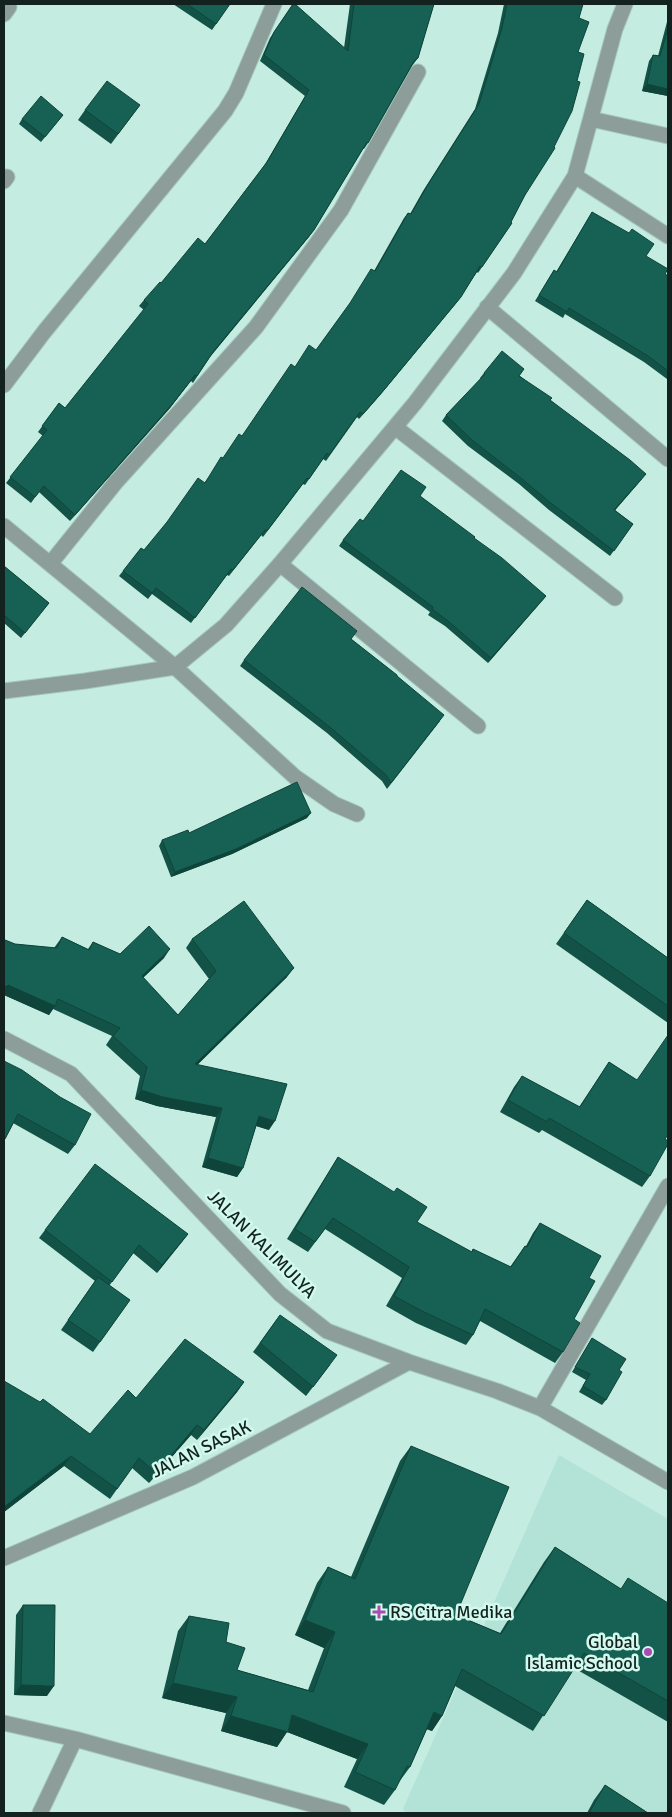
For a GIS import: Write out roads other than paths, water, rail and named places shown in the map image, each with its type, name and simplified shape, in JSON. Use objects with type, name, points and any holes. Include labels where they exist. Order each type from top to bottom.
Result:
[{"type":"street","points":[[4,385],[44,332],[225,111],[236,93],[274,4]]},
{"type":"street","points":[[4,690],[175,668],[226,625],[395,427],[514,273],[574,176],[615,29],[625,4]]},
{"type":"street","points":[[50,564],[116,482],[256,327],[341,210],[418,72]]},
{"type":"street","points":[[591,119],[668,136]]},
{"type":"street","points":[[574,176],[668,236]]},
{"type":"street","points":[[487,307],[668,458]]},
{"type":"street","points":[[395,427],[614,598]]},
{"type":"street","points":[[4,526],[175,668],[295,777],[334,804],[357,814]]},
{"type":"street","points":[[280,564],[478,726]]},
{"type":"street","name":"JALAN KALIMULYA","points":[[4,1039],[70,1074],[280,1294],[327,1330],[409,1362],[497,1391],[540,1408],[668,1482]]},
{"type":"street","points":[[540,1408],[668,1186]]},
{"type":"street","name":"JALAN SASAK","points":[[4,1558],[193,1477],[409,1362]]},
{"type":"street","points":[[4,1723],[75,1739],[343,1813]]},
{"type":"street","points":[[40,1813],[75,1739]]},
{"type":"place","name":"RS Citra Medika","points":[[379,1612]]},
{"type":"place","name":"Global Islamic School","points":[[648,1652]]}]
